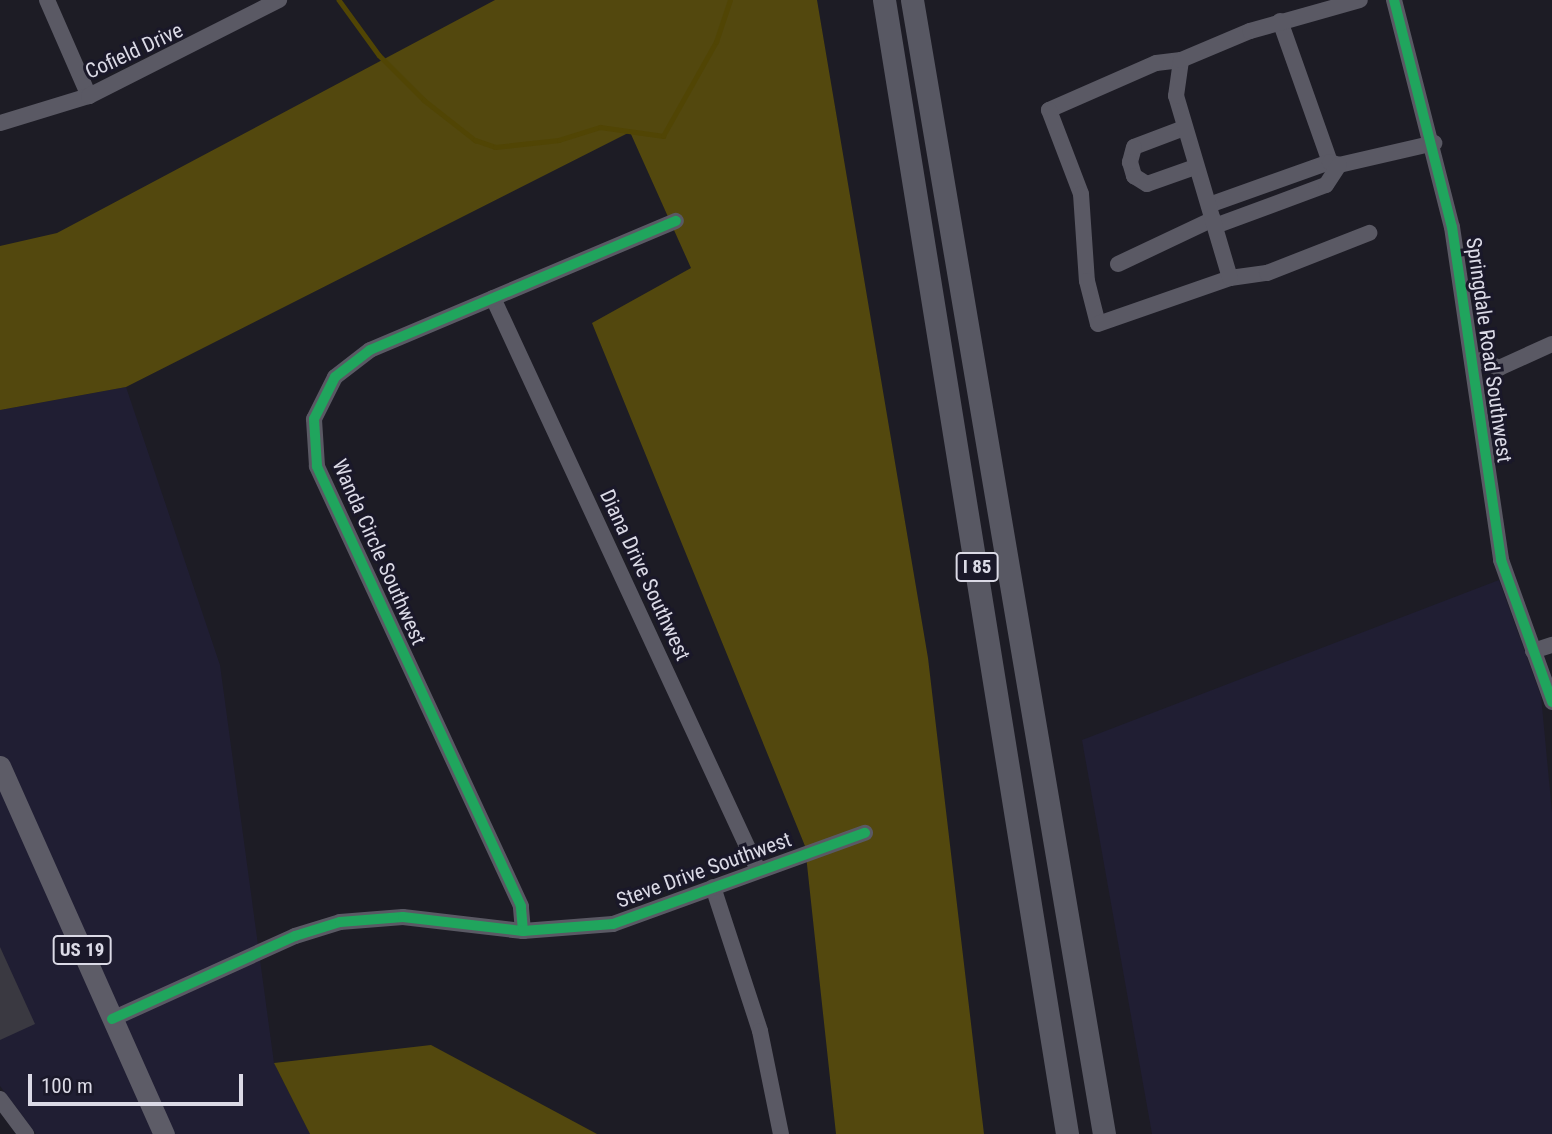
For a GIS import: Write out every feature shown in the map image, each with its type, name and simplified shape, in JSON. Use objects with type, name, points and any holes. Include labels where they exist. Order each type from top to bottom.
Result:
[{"type":"highway","name":"I 85","points":[[884,0],[1067,1134]]},
{"type":"highway","name":"I 85","points":[[912,0],[1106,1134]]},
{"type":"main road","name":"US 19","points":[[0,765],[164,1134]]},
{"type":"street","points":[[47,0],[89,96]]},
{"type":"street","name":"Cofield Drive","points":[[0,123],[89,96],[279,0]]},
{"type":"street","points":[[1360,0],[1324,5],[1181,60],[1156,63],[1049,110],[1082,194],[1087,281],[1095,320],[1104,324],[1230,278],[1268,273],[1369,233]]},
{"type":"street","name":"Springdale Road Southwest","points":[[1394,0],[1434,143],[1476,360],[1501,560],[1552,702]]},
{"type":"street","points":[[1118,264],[1213,217],[1326,185],[1335,163],[1280,22]]},
{"type":"street","points":[[1181,60],[1176,96],[1230,278]]},
{"type":"street","points":[[1184,128],[1134,146],[1130,162],[1134,176],[1147,184],[1195,167]]},
{"type":"street","points":[[1335,163],[1434,143]]},
{"type":"street","name":"Wanda Circle Southwest","points":[[523,931],[521,906],[317,466],[312,442],[324,395],[349,362],[676,221]]},
{"type":"street","name":"Diana Drive Southwest","points":[[493,298],[758,870]]},
{"type":"street","points":[[1476,360],[1501,352],[1512,360],[1552,344]]},
{"type":"street","points":[[1533,651],[1552,645]]},
{"type":"street","name":"Steve Drive Southwest","points":[[112,1019],[295,936],[340,922],[402,917],[523,931],[613,923],[865,833]]},
{"type":"street","points":[[713,887],[760,1031],[781,1134]]},
{"type":"street","points":[[0,1100],[26,1134]]},
{"type":"shaded area","points":[[495,0],[817,0],[928,658],[984,1134],[836,1134],[805,846],[592,323],[691,268],[630,132],[126,387],[0,410],[0,246],[57,233]]},
{"type":"shaded area","points":[[126,387],[220,665],[274,1063],[310,1134],[36,1134],[0,1086],[0,410]]},
{"type":"shaded area","points":[[1499,580],[1541,696],[1552,812],[1552,1134],[1152,1134],[1082,740]]},
{"type":"shaded area","points":[[431,1045],[597,1134],[310,1134],[274,1063]]},
{"type":"building","points":[[0,947],[35,1024],[0,1040]]},
{"type":"waterway","points":[[339,0],[379,55],[424,100],[475,140],[495,147],[559,140],[600,127],[663,136],[716,42],[730,0]]},
{"type":"cycle path","points":[[1394,0],[1452,227],[1501,560],[1552,702]]},
{"type":"cycle path","points":[[523,931],[521,906],[317,466],[314,419],[335,377],[370,350],[676,221]]},
{"type":"cycle path","points":[[112,1019],[295,936],[340,922],[403,917],[523,931],[613,924],[865,833]]}]
